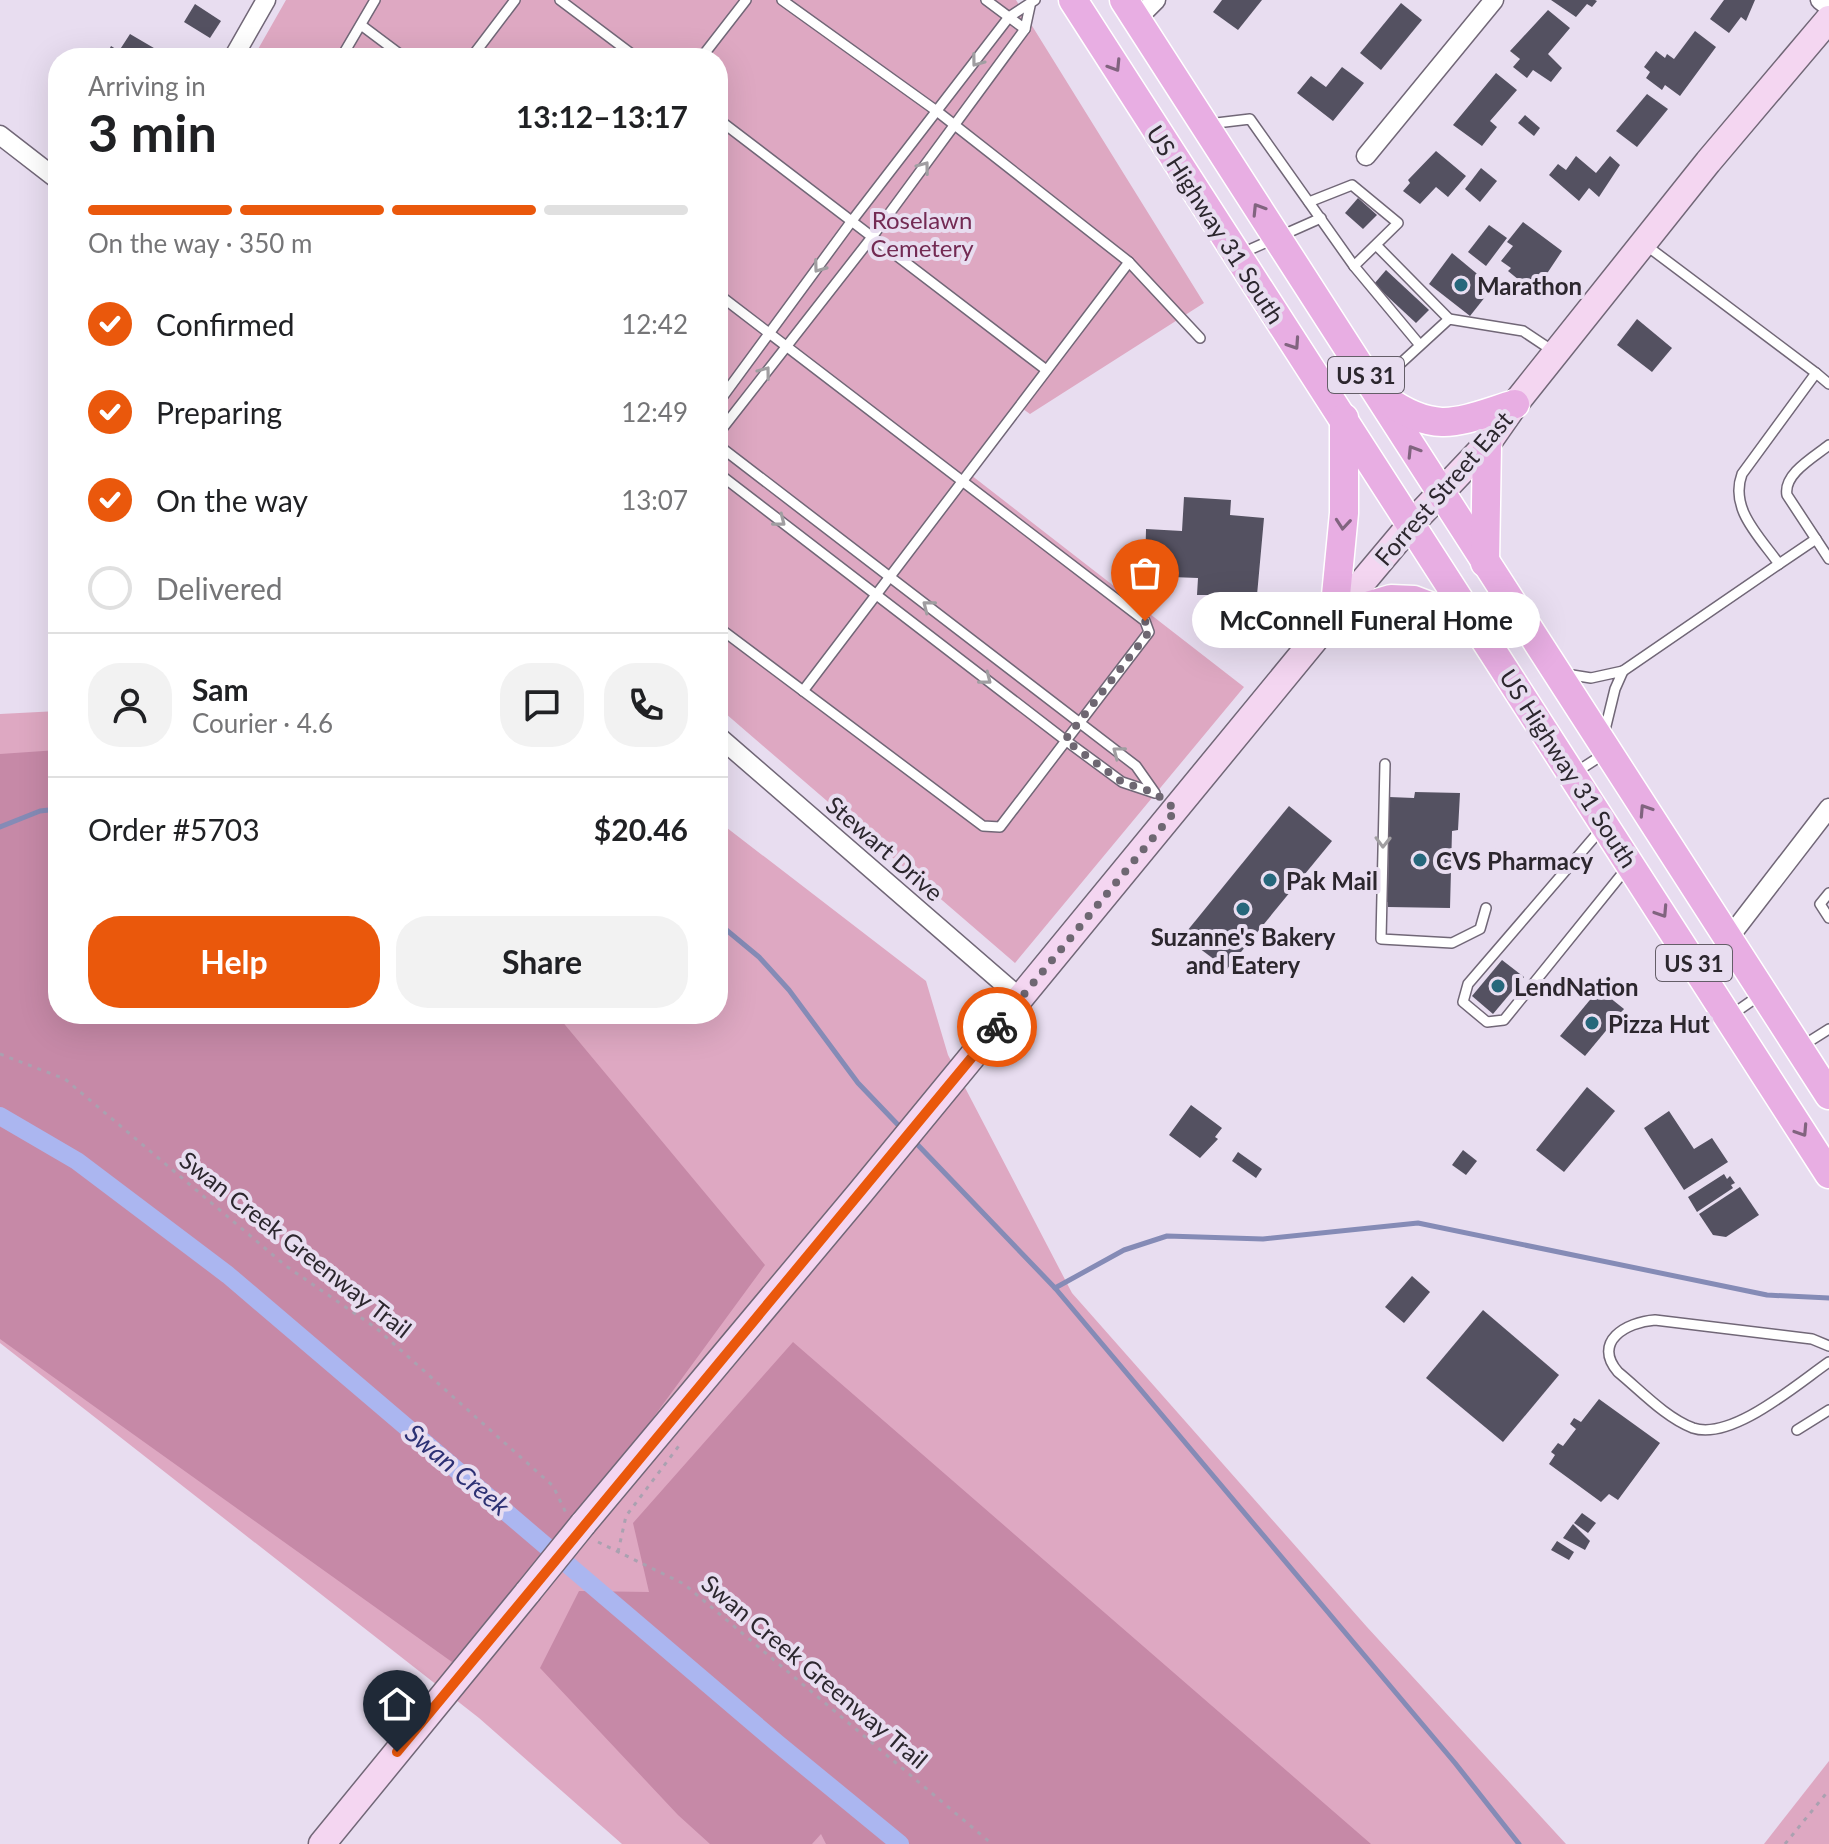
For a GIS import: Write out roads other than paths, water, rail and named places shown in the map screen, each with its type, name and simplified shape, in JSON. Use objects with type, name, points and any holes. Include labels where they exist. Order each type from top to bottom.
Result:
[{"type":"main road","name":"US Highway 31 South","points":[[1073,0],[1829,1174]]},
{"type":"main road","name":"US Highway 31 South","points":[[1139,6],[1204,124],[1276,239],[1829,1095]]},
{"type":"main road","points":[[1376,391],[1408,415],[1433,422],[1456,423],[1515,404]]},
{"type":"main road","points":[[1344,418],[1344,513],[1334,616],[1391,599],[1402,599],[1414,600],[1477,624]]},
{"type":"main road","points":[[1485,563],[1487,444]]},
{"type":"street","points":[[239,48],[266,0]]},
{"type":"street","points":[[1366,156],[1494,0]]},
{"type":"street","name":"Forrest Street East","points":[[322,1844],[1334,616],[1412,523],[1487,444],[1515,404],[1826,16]]},
{"type":"street","points":[[0,135],[48,172]]},
{"type":"street","name":"Stewart Drive","points":[[728,745],[1020,998]]},
{"type":"street","points":[[1728,939],[1829,808]]},
{"type":"lane","points":[[347,48],[375,0]]},
{"type":"lane","points":[[479,48],[515,0]]},
{"type":"lane","points":[[560,0],[624,48]]},
{"type":"lane","points":[[709,48],[746,0]]},
{"type":"lane","points":[[782,0],[938,112],[1129,262],[1200,338]]},
{"type":"lane","points":[[986,0],[1025,29]]},
{"type":"lane","points":[[728,390],[851,222],[1009,17],[1033,3]]},
{"type":"lane","points":[[728,421],[955,125],[1025,29],[1033,3]]},
{"type":"lane","points":[[361,25],[392,48]]},
{"type":"lane","points":[[1204,124],[1250,119],[1354,266],[1419,344]]},
{"type":"lane","points":[[728,127],[1045,369]]},
{"type":"lane","points":[[1309,202],[1352,185],[1398,223],[1354,266]]},
{"type":"lane","points":[[1235,256],[1321,218]]},
{"type":"lane","points":[[1643,243],[1829,384]]},
{"type":"lane","points":[[1377,246],[1449,319],[1523,331],[1556,353]]},
{"type":"lane","points":[[803,691],[1129,262]]},
{"type":"lane","points":[[728,302],[1145,621],[1149,632],[1000,827],[983,826],[728,635]]},
{"type":"lane","points":[[1376,391],[1419,344],[1449,319]]},
{"type":"lane","points":[[1779,564],[1739,506],[1737,489],[1742,474],[1816,373]]},
{"type":"lane","points":[[1829,445],[1790,478],[1785,486],[1787,495],[1829,559]]},
{"type":"lane","points":[[728,453],[1136,766],[1155,793],[1176,810]]},
{"type":"lane","points":[[728,481],[1122,782],[1155,793]]},
{"type":"lane","points":[[1555,671],[1591,678],[1623,671],[1816,539]]},
{"type":"lane","points":[[1573,774],[1605,749],[1609,710],[1623,671]]},
{"type":"lane","points":[[1385,764],[1381,939],[1452,943],[1480,929],[1486,908]]},
{"type":"lane","points":[[1605,824],[1468,984],[1463,1002],[1487,1022],[1504,1020],[1630,864]]},
{"type":"lane","points":[[1829,893],[1820,904],[1829,918]]},
{"type":"lane","points":[[1729,1017],[1763,993]]},
{"type":"lane","points":[[1799,1048],[1829,1029]]},
{"type":"lane","points":[[1829,1346],[1812,1339],[1655,1320],[1638,1321],[1627,1326],[1611,1342],[1608,1351],[1610,1363],[1618,1372],[1666,1411],[1693,1428],[1707,1430],[1720,1430],[1748,1417],[1829,1362]]},
{"type":"lane","points":[[1797,1430],[1829,1410]]},
{"type":"waterway","points":[[0,827],[48,810]]},
{"type":"waterway","points":[[728,931],[759,957],[789,990],[858,1083],[902,1129]]},
{"type":"waterway","name":"Swan Creek","points":[[0,1116],[77,1161],[228,1275],[777,1743],[900,1844]]},
{"type":"waterway","points":[[915,1142],[1055,1288],[1455,1763],[1519,1844]]},
{"type":"waterway","points":[[1055,1288],[1124,1250],[1167,1236],[1263,1239],[1418,1223],[1767,1295],[1829,1298]]},
{"type":"place","name":"Marathon","points":[[1461,285]]},
{"type":"place","name":"McConnell Funeral Home","points":[[1145,621]]},
{"type":"place","name":"CVS Pharmacy","points":[[1420,860]]},
{"type":"place","name":"Pak Mail","points":[[1270,880]]},
{"type":"place","name":"Suzanne's Bakery and Eatery","points":[[1243,909]]},
{"type":"place","name":"LendNation","points":[[1498,986]]},
{"type":"place","name":"Pizza Hut","points":[[1592,1023]]},
{"type":"park label","name":"Roselawn Cemetery","points":[[922,233]]}]
